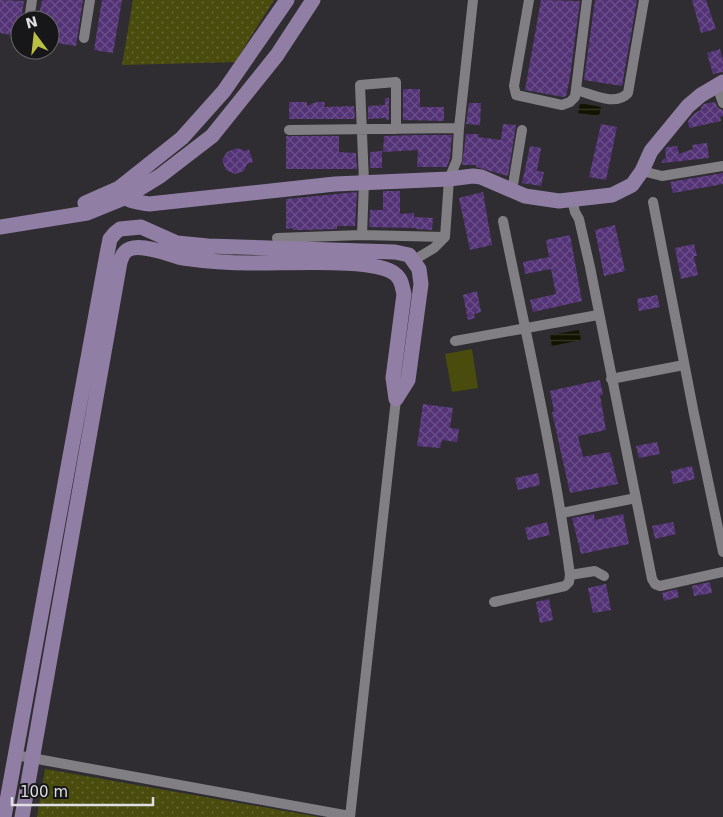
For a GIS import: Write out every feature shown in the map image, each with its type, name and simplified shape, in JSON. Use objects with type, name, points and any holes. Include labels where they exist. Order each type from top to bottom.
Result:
[{"type":"street","points":[[84,38],[90,0]]},
{"type":"street","points":[[0,219],[84,203],[121,193],[182,138],[224,91],[287,0]]},
{"type":"street","points":[[0,227],[87,213],[121,193],[160,176],[212,136],[277,55],[313,0]]},
{"type":"street","points":[[414,260],[434,248],[445,237],[449,179],[457,160],[473,0]]},
{"type":"street","points":[[529,0],[514,86],[516,95],[562,105],[570,102],[575,97],[587,0]]},
{"type":"street","points":[[576,90],[611,100],[623,98],[628,93],[644,0]]},
{"type":"street","points":[[362,235],[364,182],[360,85],[396,82],[396,129]]},
{"type":"street","points":[[121,193],[128,200],[149,204],[335,184],[449,179],[474,176],[525,196],[559,201],[612,195],[632,185],[642,171],[651,151],[688,106],[701,95],[720,84],[723,103]]},
{"type":"street","points":[[289,130],[459,128]]},
{"type":"street","points":[[512,191],[522,130]]},
{"type":"street","points":[[642,171],[662,176],[723,166]]},
{"type":"street","points":[[575,200],[575,212],[579,219],[652,579],[654,584],[660,586],[723,572]]},
{"type":"street","points":[[653,202],[684,365],[718,507],[723,552]]},
{"type":"street","points":[[138,247],[141,227],[150,211],[149,204]]},
{"type":"street","points":[[494,602],[564,586],[569,582],[570,575],[562,514],[540,396],[503,221]]},
{"type":"street","points":[[4,817],[110,239],[120,229],[141,227],[177,243],[208,246],[396,252],[409,255],[419,269],[421,284],[408,380],[396,399]]},
{"type":"street","points":[[277,238],[362,235],[445,237]]},
{"type":"street","points":[[15,755],[33,757],[350,816],[396,399],[392,378],[404,294],[401,281],[396,274],[385,268],[368,265],[250,263],[184,258],[138,247],[124,252],[120,262],[33,757],[22,817]]},
{"type":"street","points":[[455,341],[598,315]]},
{"type":"street","points":[[611,379],[684,365]]},
{"type":"street","points":[[562,514],[636,498]]},
{"type":"street","points":[[570,575],[595,571],[604,576]]},
{"type":"shaded area","points":[[133,0],[274,0],[235,62],[122,65]]},
{"type":"shaded area","points":[[580,103],[601,107],[599,116],[578,113]]},
{"type":"shaded area","points":[[579,330],[581,340],[552,346],[550,335]]},
{"type":"shaded area","points":[[472,349],[478,388],[452,392],[445,354]]},
{"type":"shaded area","points":[[45,769],[319,817],[37,817]]},
{"type":"building","points":[[0,0],[24,1],[22,10],[10,10],[10,35],[0,33]]},
{"type":"building","points":[[42,0],[83,0],[76,46],[60,44],[60,10],[40,10]]},
{"type":"building","points":[[102,0],[122,0],[113,53],[94,50]]},
{"type":"building","points":[[541,0],[580,1],[570,77],[566,96],[563,97],[525,90]]},
{"type":"building","points":[[595,0],[637,0],[622,86],[584,80]]},
{"type":"building","points":[[692,0],[706,0],[716,29],[701,33]]},
{"type":"building","points":[[720,49],[723,60],[723,72],[713,74],[707,53]]},
{"type":"building","points":[[403,89],[420,89],[420,107],[444,107],[444,121],[403,120]]},
{"type":"building","points":[[385,98],[389,98],[389,120],[386,120],[386,118],[368,119],[368,106],[385,105]]},
{"type":"building","points":[[289,102],[307,102],[307,106],[316,102],[325,102],[324,107],[354,106],[355,119],[289,119]]},
{"type":"building","points":[[715,102],[718,108],[723,110],[723,116],[720,117],[721,121],[689,128],[688,121],[695,113],[701,110],[704,104]]},
{"type":"building","points":[[469,103],[481,103],[480,125],[466,124]]},
{"type":"building","points":[[503,124],[516,125],[508,176],[476,167],[476,165],[462,165],[466,134],[479,134],[478,137],[501,140]]},
{"type":"building","points":[[601,124],[617,127],[606,180],[589,177]]},
{"type":"building","points":[[452,135],[450,158],[447,167],[417,167],[418,150],[383,152],[384,136]]},
{"type":"building","points":[[286,136],[339,136],[339,152],[356,153],[357,169],[286,169]]},
{"type":"building","points":[[707,143],[709,158],[662,163],[662,160],[666,158],[665,149],[667,147],[677,146],[679,154],[693,149],[692,145]]},
{"type":"building","points":[[530,146],[541,148],[537,171],[544,172],[541,186],[522,183]]},
{"type":"building","points":[[237,148],[245,151],[249,149],[253,162],[247,164],[244,171],[235,174],[226,170],[222,160],[227,152]]},
{"type":"building","points":[[382,151],[382,168],[370,168],[370,152]]},
{"type":"building","points":[[723,173],[723,184],[673,193],[670,182]]},
{"type":"building","points":[[383,191],[400,191],[400,214],[414,213],[414,217],[433,218],[432,230],[369,227],[370,210],[383,210]]},
{"type":"building","points":[[357,192],[355,226],[337,226],[337,229],[286,229],[286,199]]},
{"type":"building","points":[[483,192],[492,245],[470,250],[459,198]]},
{"type":"building","points":[[615,225],[625,271],[604,276],[595,230]]},
{"type":"building","points":[[570,235],[582,301],[533,312],[530,300],[556,294],[551,269],[525,274],[523,262],[549,257],[546,240]]},
{"type":"building","points":[[694,244],[697,256],[694,256],[698,275],[681,279],[675,248]]},
{"type":"building","points":[[477,291],[481,312],[474,314],[475,318],[468,320],[463,295]]},
{"type":"building","points":[[657,295],[660,307],[639,311],[637,299]]},
{"type":"building","points":[[600,380],[603,395],[600,395],[606,430],[578,436],[583,457],[610,452],[618,484],[570,493],[552,412],[554,411],[550,391]]},
{"type":"building","points":[[423,404],[453,408],[450,428],[459,429],[457,442],[442,440],[440,448],[417,446]]},
{"type":"building","points":[[657,442],[660,454],[639,458],[636,446]]},
{"type":"building","points":[[692,466],[695,479],[673,484],[671,471]]},
{"type":"building","points":[[538,473],[540,485],[518,490],[515,478]]},
{"type":"building","points":[[594,514],[595,520],[623,514],[629,544],[581,554],[572,518]]},
{"type":"building","points":[[547,522],[550,535],[528,540],[525,528]]},
{"type":"building","points":[[673,522],[676,534],[655,539],[652,526]]},
{"type":"building","points":[[710,582],[712,593],[694,596],[692,586]]},
{"type":"building","points":[[606,584],[611,610],[593,613],[588,588]]},
{"type":"building","points":[[677,589],[679,597],[664,601],[662,593]]},
{"type":"building","points":[[549,599],[553,620],[540,623],[536,602]]}]
